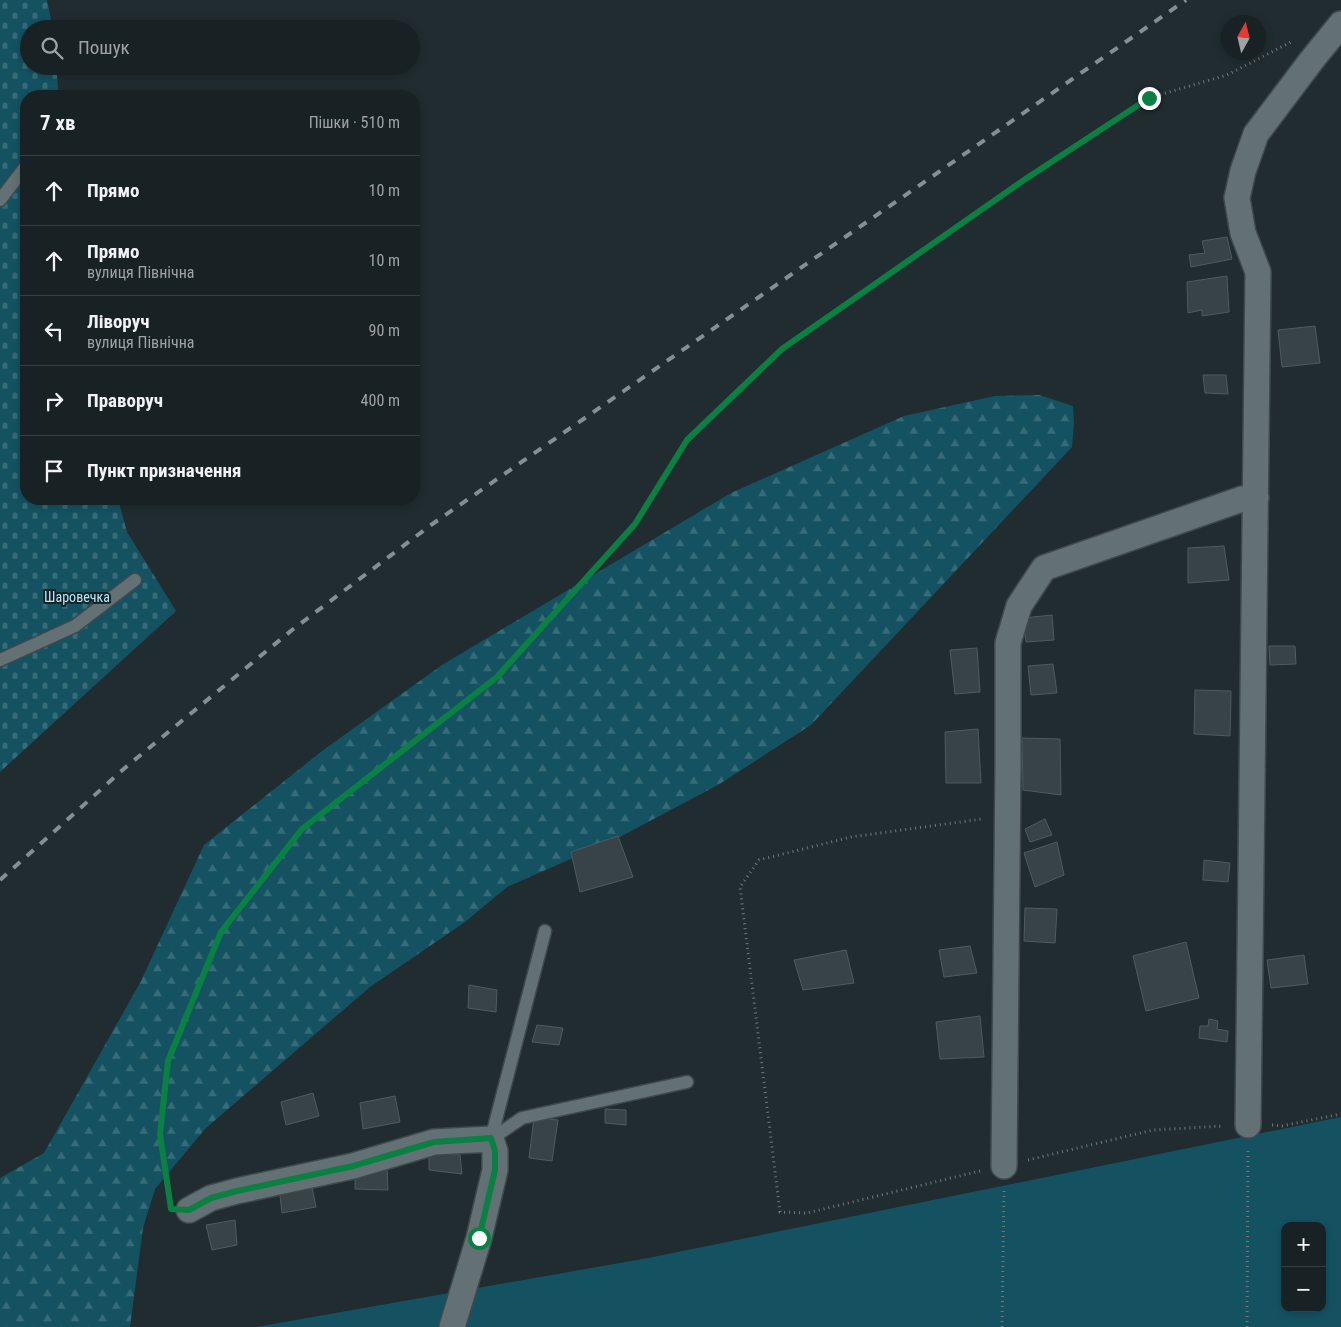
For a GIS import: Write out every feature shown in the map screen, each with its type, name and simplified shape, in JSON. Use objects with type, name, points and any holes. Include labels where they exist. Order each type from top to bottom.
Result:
[{"type":"street","points":[[1248,1125],[1258,272],[1243,233],[1237,198],[1243,171],[1256,134],[1341,24]]},
{"type":"street","points":[[1004,1166],[1008,642],[1019,606],[1044,568],[1242,499],[1256,498]]},
{"type":"street","points":[[189,1210],[211,1198],[353,1166],[434,1142],[491,1138],[495,1151],[495,1170],[479,1238],[452,1327]]},
{"type":"lane","points":[[0,200],[20,174]]},
{"type":"lane","points":[[0,660],[75,626],[135,580]]},
{"type":"lane","points":[[491,1138],[545,931]]},
{"type":"lane","points":[[491,1138],[522,1118],[686,1082]]},
{"type":"path","points":[[189,1210],[171,1209],[160,1134],[168,1061],[221,932],[302,829],[497,677],[635,524],[687,440],[782,349],[1024,180],[1149,98],[1227,75],[1297,39]]},
{"type":"path","points":[[1008,816],[851,837],[759,860],[740,887],[780,1212],[807,1213],[1153,1130],[1248,1125],[1282,1126],[1341,1114]]},
{"type":"path","points":[[1247,1327],[1248,1125]]},
{"type":"path","points":[[1002,1327],[1004,1166]]},
{"type":"green space","name":"Шаровечка","points":[[0,0],[47,0],[51,20],[20,20],[20,75],[57,75],[58,90],[20,90],[20,505],[120,505],[127,532],[176,611],[0,772]]},
{"type":"green space","points":[[1039,395],[1073,406],[1072,447],[811,725],[718,785],[614,840],[507,887],[465,922],[370,987],[205,1129],[155,1189],[143,1228],[130,1327],[0,1327],[0,1178],[44,1153],[140,983],[204,845],[322,751],[442,665],[731,493],[904,416],[995,396]]},
{"type":"green space","points":[[1341,1117],[1341,1327],[256,1327],[648,1258]]},
{"type":"building","points":[[1227,237],[1232,259],[1191,267],[1189,255],[1205,253],[1202,241]]},
{"type":"building","points":[[1227,276],[1229,312],[1202,316],[1202,310],[1188,313],[1187,282]]},
{"type":"building","points":[[1315,326],[1320,363],[1282,367],[1278,330]]},
{"type":"building","points":[[1203,375],[1226,375],[1228,394],[1205,393]]},
{"type":"building","points":[[1224,546],[1229,580],[1188,583],[1188,548]]},
{"type":"building","points":[[1052,615],[1054,640],[1026,642],[1023,618]]},
{"type":"building","points":[[1269,646],[1295,646],[1296,664],[1270,665]]},
{"type":"building","points":[[977,648],[980,692],[955,694],[950,650]]},
{"type":"building","points":[[1053,664],[1057,693],[1031,695],[1028,666]]},
{"type":"building","points":[[1195,690],[1231,691],[1230,736],[1194,734]]},
{"type":"building","points":[[978,729],[981,783],[946,783],[945,732]]},
{"type":"building","points":[[1022,738],[1060,739],[1061,795],[1023,790]]},
{"type":"building","points":[[1045,819],[1052,835],[1030,842],[1025,829]]},
{"type":"building","points":[[618,836],[633,877],[580,892],[571,852]]},
{"type":"building","points":[[1057,842],[1064,875],[1035,887],[1024,853]]},
{"type":"building","points":[[1204,860],[1230,863],[1228,882],[1203,880]]},
{"type":"building","points":[[1025,908],[1057,909],[1055,943],[1024,941]]},
{"type":"building","points":[[1186,942],[1199,998],[1146,1011],[1133,956]]},
{"type":"building","points":[[970,946],[977,973],[944,977],[939,950]]},
{"type":"building","points":[[846,950],[854,983],[803,990],[794,960]]},
{"type":"building","points":[[1304,955],[1308,984],[1271,988],[1267,960]]},
{"type":"building","points":[[469,985],[497,990],[496,1012],[468,1008]]},
{"type":"building","points":[[980,1016],[984,1057],[940,1059],[936,1022]]},
{"type":"building","points":[[1209,1019],[1218,1021],[1217,1029],[1228,1031],[1227,1042],[1199,1038],[1200,1026],[1208,1026]]},
{"type":"building","points":[[537,1025],[563,1028],[559,1045],[532,1042]]},
{"type":"building","points":[[313,1093],[319,1116],[286,1125],[281,1102]]},
{"type":"building","points":[[395,1096],[400,1122],[363,1129],[360,1103]]},
{"type":"building","points":[[605,1109],[626,1110],[626,1125],[605,1123]]},
{"type":"building","points":[[534,1118],[558,1120],[552,1161],[529,1158]]},
{"type":"building","points":[[429,1151],[460,1155],[462,1174],[429,1170]]},
{"type":"building","points":[[355,1167],[387,1168],[388,1190],[355,1189]]},
{"type":"building","points":[[311,1182],[316,1207],[282,1213],[279,1187]]},
{"type":"building","points":[[235,1220],[237,1245],[212,1250],[206,1225]]},
{"type":"railway","points":[[0,880],[126,767],[292,630],[431,525],[1186,0]]},
{"type":"route","points":[[479,1238],[495,1170],[495,1151],[491,1138],[434,1142],[353,1166],[211,1198],[189,1210],[171,1209],[160,1134],[168,1061],[221,932],[302,829],[497,677],[635,524],[687,440],[782,349],[1024,180],[1149,98]]}]
